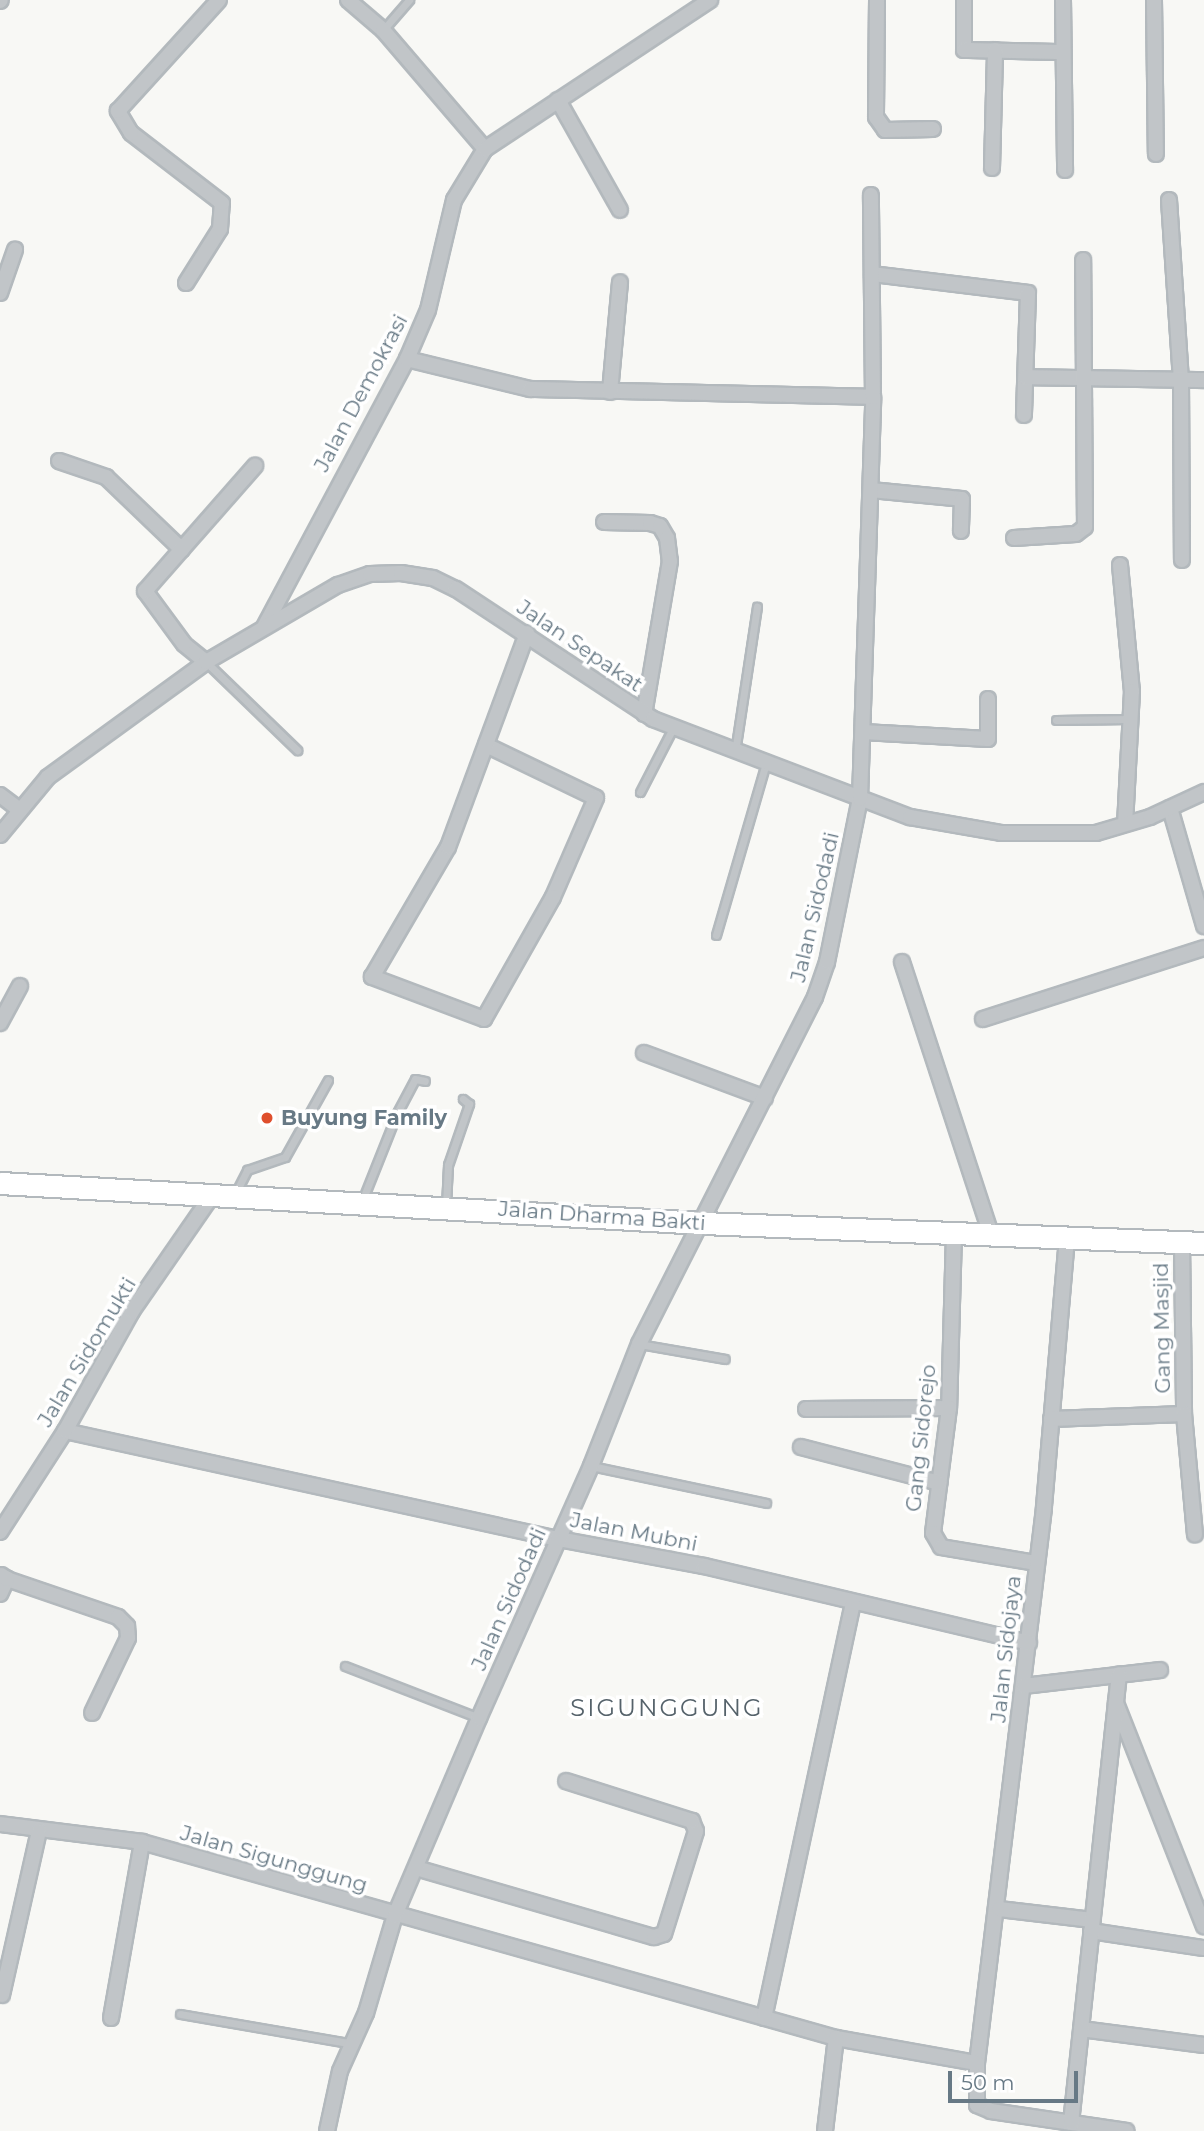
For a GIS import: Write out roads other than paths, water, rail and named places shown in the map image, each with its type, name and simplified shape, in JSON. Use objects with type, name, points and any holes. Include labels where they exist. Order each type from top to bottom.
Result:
[{"type":"main road","name":"Jalan Dharma Bakti","points":[[0,1183],[446,1206],[704,1223],[1204,1243]]},
{"type":"street","points":[[186,283],[220,229],[222,203],[131,133],[118,111],[219,0]]},
{"type":"street","points":[[348,0],[383,30],[485,149]]},
{"type":"street","points":[[877,0],[876,117],[885,130],[933,129]]},
{"type":"street","points":[[964,0],[964,50],[1062,52]]},
{"type":"street","points":[[1063,0],[1065,170]]},
{"type":"street","points":[[1153,0],[1156,154]]},
{"type":"street","name":"Jalan Demokrasi","points":[[264,627],[407,359],[428,310],[454,200],[485,149],[699,3]]},
{"type":"street","points":[[992,168],[995,50]]},
{"type":"street","points":[[558,100],[620,210]]},
{"type":"street","name":"Jalan Sidodadi","points":[[327,2131],[332,2097],[353,2044],[395,1915],[479,1718],[591,1466],[639,1344],[704,1223],[815,997],[827,962],[860,799],[873,397],[871,195]]},
{"type":"street","points":[[1170,200],[1181,380],[1182,559]]},
{"type":"street","points":[[0,293],[15,250]]},
{"type":"street","points":[[1014,538],[1083,531],[1086,379],[1083,260]]},
{"type":"street","points":[[872,275],[1028,293],[1024,415]]},
{"type":"street","points":[[610,392],[620,282]]},
{"type":"street","points":[[407,359],[530,389],[873,397]]},
{"type":"street","points":[[1026,377],[1204,380]]},
{"type":"street","points":[[60,461],[106,477],[182,550]]},
{"type":"street","points":[[206,662],[184,644],[145,591],[255,467]]},
{"type":"street","points":[[871,490],[962,499],[961,531]]},
{"type":"street","points":[[604,522],[650,523],[660,526],[667,538],[670,561],[644,714]]},
{"type":"street","points":[[1120,565],[1130,719],[1125,824]]},
{"type":"street","name":"Jalan Sepakat","points":[[0,835],[48,777],[206,662],[338,585],[370,574],[401,573],[444,583],[527,633],[644,714],[673,728],[910,817],[973,830],[1073,833],[1125,824],[1204,792]]},
{"type":"street","points":[[486,745],[596,798],[553,897],[484,1019],[372,977],[448,847],[527,633]]},
{"type":"street","points":[[863,732],[988,739],[988,699]]},
{"type":"street","points":[[0,795],[20,810]]},
{"type":"street","points":[[1170,808],[1202,909],[1204,926]]},
{"type":"street","points":[[983,1019],[1204,948]]},
{"type":"street","points":[[902,962],[991,1235]]},
{"type":"street","points":[[0,1023],[20,986]]},
{"type":"street","points":[[644,1054],[765,1098]]},
{"type":"street","name":"Jalan Sidomukti","points":[[0,1532],[65,1431],[132,1311],[213,1194]]},
{"type":"street","name":"Gang Sidorejo","points":[[954,1233],[949,1408],[933,1533],[941,1547],[1036,1563]]},
{"type":"street","name":"Jalan Sidojaya","points":[[1067,1238],[1029,1643],[999,1909],[977,2063],[979,2109],[1072,2123]]},
{"type":"street","name":"Gang Masjid","points":[[1182,1242],[1184,1414],[1195,1534]]},
{"type":"street","points":[[806,1409],[949,1408]]},
{"type":"street","points":[[1051,1419],[1184,1414]]},
{"type":"street","name":"Jalan Mubni","points":[[65,1431],[558,1539],[704,1566],[853,1604],[1029,1643]]},
{"type":"street","points":[[801,1447],[939,1483]]},
{"type":"street","points":[[0,1594],[4,1576],[106,1613],[127,1626],[128,1638],[92,1713]]},
{"type":"street","points":[[764,2018],[853,1604]]},
{"type":"street","points":[[1024,1686],[1160,1670]]},
{"type":"street","points":[[1119,1675],[1072,2123],[1127,2131]]},
{"type":"street","points":[[1115,1700],[1204,1926]]},
{"type":"street","points":[[416,1868],[654,1937],[664,1934],[696,1831],[692,1821],[566,1781]]},
{"type":"street","name":"Jalan Sigunggung","points":[[0,1824],[142,1842],[836,2038],[977,2063]]},
{"type":"street","points":[[2,1996],[39,1831]]},
{"type":"street","points":[[111,2018],[142,1842]]},
{"type":"street","points":[[999,1909],[1204,1948]]},
{"type":"street","points":[[1080,2029],[1204,2045]]},
{"type":"street","points":[[825,2131],[836,2038]]},
{"type":"lane","points":[[383,30],[409,0]]},
{"type":"lane","points":[[735,751],[757,607]]},
{"type":"lane","points":[[206,662],[297,750]]},
{"type":"lane","points":[[1056,720],[1130,719]]},
{"type":"lane","points":[[640,792],[673,728]]},
{"type":"lane","points":[[716,935],[766,764]]},
{"type":"lane","points":[[362,1202],[397,1113],[415,1079],[425,1081]]},
{"type":"lane","points":[[234,1195],[247,1170],[285,1157],[328,1080]]},
{"type":"lane","points":[[446,1206],[448,1165],[469,1104],[463,1099]]},
{"type":"lane","points":[[639,1344],[725,1359]]},
{"type":"lane","points":[[591,1466],[766,1503]]},
{"type":"lane","points":[[345,1666],[479,1718]]},
{"type":"lane","points":[[180,2014],[353,2044]]},
{"type":"place","name":"Buyung Family","points":[[267,1118]]},
{"type":"district","name":"SIGUNGGUNG","points":[[667,1708]]}]
